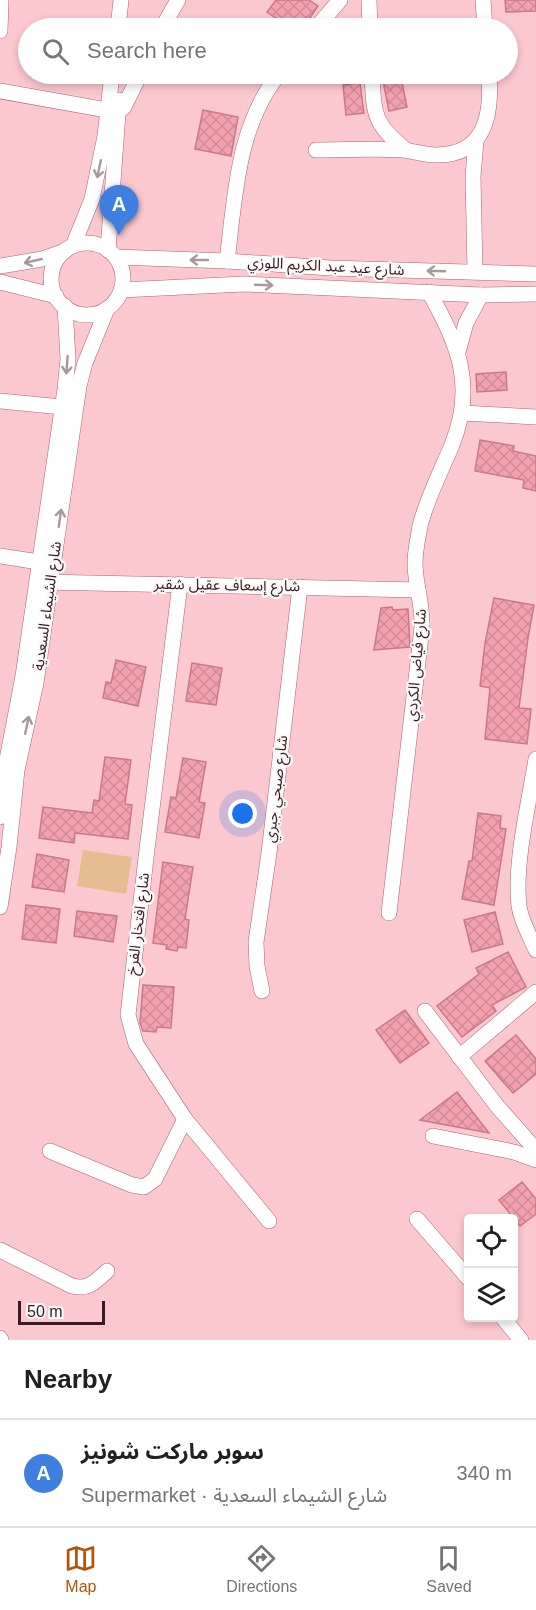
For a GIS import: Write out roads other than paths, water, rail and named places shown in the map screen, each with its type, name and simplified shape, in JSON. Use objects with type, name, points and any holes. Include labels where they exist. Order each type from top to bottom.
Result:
[{"type":"street","points":[[0,31],[2,0]]},
{"type":"street","points":[[119,18],[121,0]]},
{"type":"street","points":[[128,18],[130,0]]},
{"type":"street","points":[[168,18],[178,0]]},
{"type":"street","points":[[325,18],[340,0]]},
{"type":"street","points":[[369,0],[370,18]]},
{"type":"street","points":[[483,0],[484,18]]},
{"type":"street","points":[[112,84],[112,253]]},
{"type":"street","points":[[60,301],[52,286],[53,267],[69,248],[92,199],[105,136],[120,84]]},
{"type":"street","points":[[0,91],[113,112],[124,107],[135,84]]},
{"type":"street","points":[[227,261],[238,166],[254,114],[273,84]]},
{"type":"street","points":[[373,84],[374,111],[377,120],[384,131],[406,150]]},
{"type":"street","points":[[475,272],[473,176],[476,141],[488,118],[491,98],[490,84]]},
{"type":"street","points":[[316,150],[406,150],[434,156],[461,151],[476,141]]},
{"type":"street","points":[[0,266],[42,259],[69,248],[91,243],[112,253],[121,267],[123,279],[122,290],[116,300],[107,309],[87,315],[77,313],[60,301],[0,282]]},
{"type":"street","name":"شارع عيد عبد الكريم اللوزي","points":[[112,253],[330,268],[536,274]]},
{"type":"street","name":"شارع عيد عبد الكريم اللوزي","points":[[122,290],[244,284],[481,295],[536,294]]},
{"type":"street","name":"شارع فياض الكردي","points":[[389,913],[422,627],[422,610],[415,563],[420,525],[453,443],[462,412],[463,378],[458,352],[446,323],[429,292]]},
{"type":"street","name":"شارع فياض الكردي","points":[[458,352],[466,323],[481,295]]},
{"type":"street","name":"شارع الشيماء السعدية","points":[[44,582],[39,562],[68,358],[60,301]]},
{"type":"street","name":"شارع الشيماء السعدية","points":[[0,817],[24,676],[44,582],[81,375],[107,309]]},
{"type":"street","points":[[0,401],[62,407]]},
{"type":"street","points":[[462,412],[536,417]]},
{"type":"street","points":[[0,556],[39,562]]},
{"type":"street","name":"شارع إسعاف عقيل شقير","points":[[44,582],[418,590]]},
{"type":"street","name":"شارع افتخار الفرخ","points":[[180,584],[128,1015],[136,1044],[185,1119],[269,1221]]},
{"type":"street","name":"شارع صبحي جبري","points":[[262,991],[257,966],[256,942],[269,853],[300,587]]},
{"type":"street","points":[[536,759],[522,845],[519,907],[536,950]]},
{"type":"street","name":"شارع الشيماء السعدية","points":[[0,904],[9,847],[7,777]]},
{"type":"street","points":[[459,1057],[536,992]]},
{"type":"street","points":[[425,1011],[497,1106],[536,1150]]},
{"type":"street","points":[[50,1151],[132,1185],[144,1187],[155,1179],[185,1119]]},
{"type":"street","points":[[433,1136],[514,1152],[536,1160]]},
{"type":"street","points":[[417,1219],[464,1273]]},
{"type":"street","points":[[0,1250],[72,1286],[81,1288],[94,1284],[107,1271]]},
{"type":"street","points":[[507,1322],[521,1340]]},
{"type":"place","name":"سوبر ماركت شونيز","points":[[119,235]]}]
